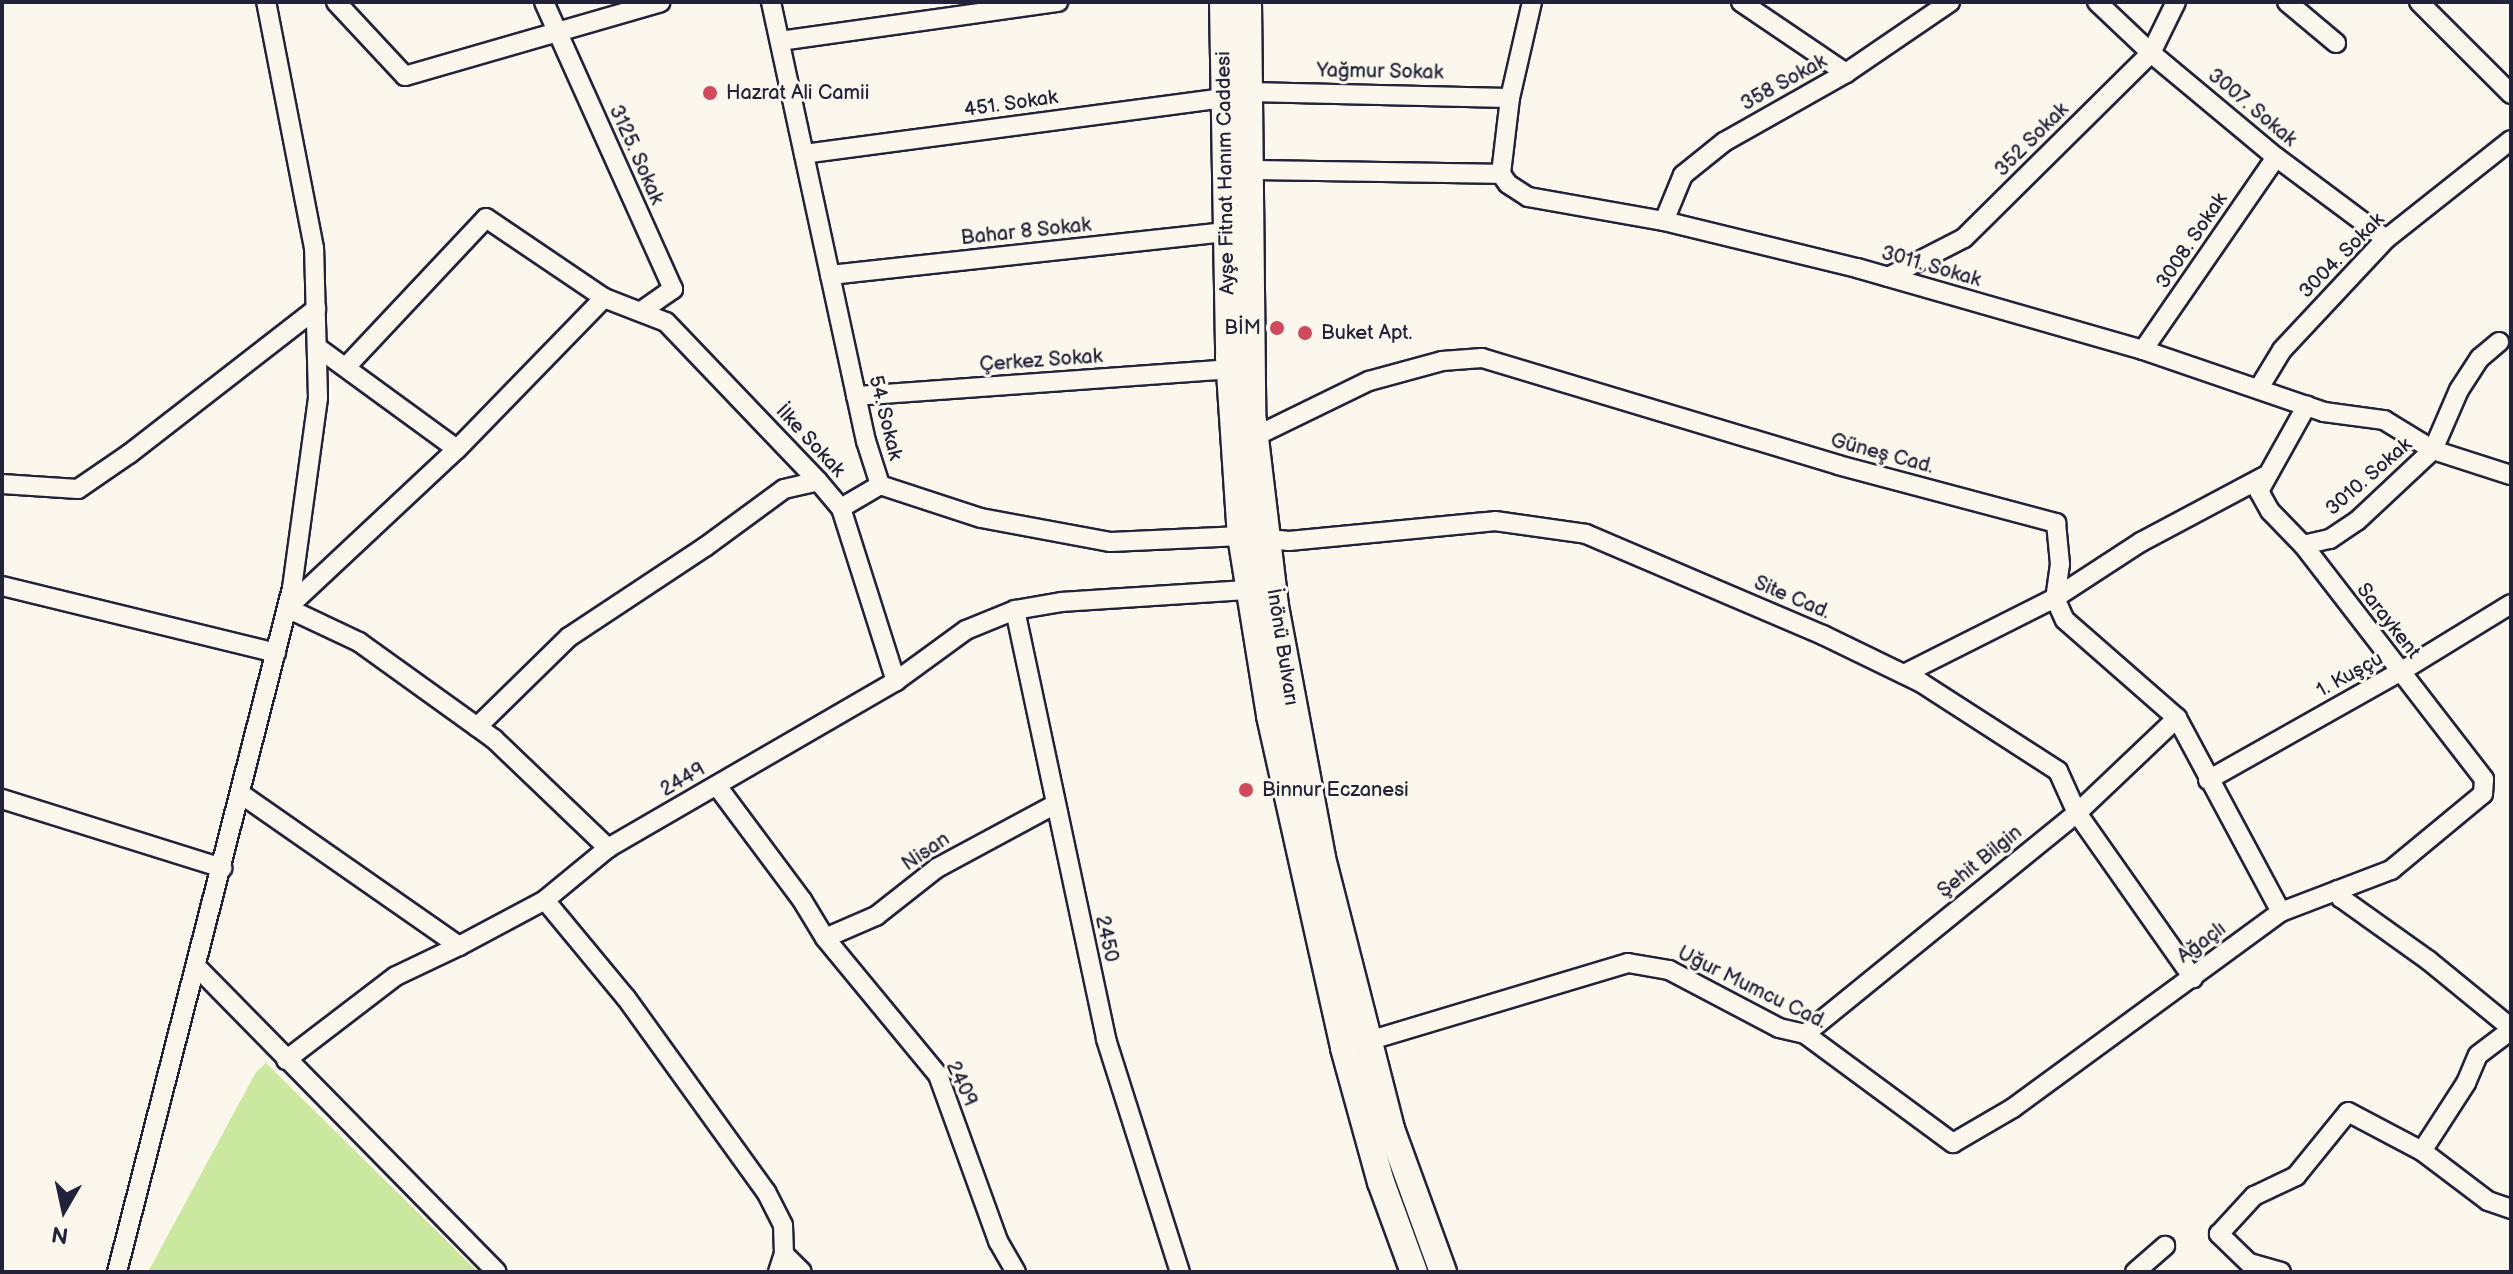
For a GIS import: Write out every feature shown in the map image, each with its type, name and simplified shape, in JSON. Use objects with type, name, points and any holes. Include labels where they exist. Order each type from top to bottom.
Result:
[{"type":"main road","name":"Ayşe Fitnat Hanım Caddesi","points":[[1223,2],[1236,95],[1226,232],[1230,369],[1254,538]]},
{"type":"main road","name":"İnönü Bulvarı","points":[[1248,2],[1236,95],[1248,170],[1254,538],[1262,589],[1322,858],[1368,1041],[1391,1129],[1443,1272]]},
{"type":"main road","name":"İnönü Bulvarı","points":[[1262,589],[1270,716],[1344,1048],[1381,1182],[1414,1272]]},
{"type":"street","points":[[117,1272],[198,968],[287,608],[317,412],[314,248],[266,2]]},
{"type":"street","points":[[336,2],[405,76],[558,35],[661,2]]},
{"type":"street","name":"3125. Sokak","points":[[544,2],[673,289],[640,312]]},
{"type":"street","name":"54. Sokak","points":[[771,2],[856,396],[880,485],[981,518],[1111,542],[1254,538]]},
{"type":"street","points":[[780,41],[1058,2]]},
{"type":"street","points":[[1248,170],[1501,174],[1510,98],[1532,2]]},
{"type":"street","points":[[1741,2],[1846,73]]},
{"type":"street","name":"358 Sokak","points":[[1664,221],[1683,175],[1724,142],[1846,73],[1950,2]]},
{"type":"street","name":"3007. Sokak","points":[[2097,2],[2151,53],[2276,157],[2386,239]]},
{"type":"street","name":"352 Sokak","points":[[1888,277],[1964,238],[2151,53],[2176,2]]},
{"type":"street","points":[[2287,2],[2336,43]]},
{"type":"street","points":[[2419,2],[2511,94]]},
{"type":"street","name":"Yağmur Sokak","points":[[1236,95],[1510,98]]},
{"type":"street","name":"451. Sokak","points":[[804,154],[1236,95]]},
{"type":"street","name":"3004. Sokak","points":[[2259,388],[2282,350],[2386,239],[2511,140]]},
{"type":"street","name":"3008. Sokak","points":[[2143,350],[2276,157]]},
{"type":"street","name":"3011. Sokak","points":[[1501,174],[1508,184],[1528,197],[1664,221],[1888,277],[2143,350],[2324,412],[2384,420],[2433,450],[2511,475]]},
{"type":"street","name":"İlke Sokak","points":[[346,367],[486,218],[604,298],[666,322],[818,481],[841,508],[896,681]]},
{"type":"street","name":"Bahar 8 Sokak","points":[[830,275],[1226,232]]},
{"type":"street","points":[[287,608],[457,449],[604,298]]},
{"type":"street","points":[[2,484],[78,489],[129,454],[316,309]]},
{"type":"street","name":"3010. Sokak","points":[[2303,545],[2330,539],[2357,521],[2433,450],[2459,390],[2480,358],[2499,342]]},
{"type":"street","points":[[317,347],[457,449]]},
{"type":"street","name":"Güneş Cad.","points":[[1254,437],[1369,381],[1442,361],[1482,358],[1792,452],[2056,523],[2060,564],[2055,598]]},
{"type":"street","name":"Çerkez Sokak","points":[[856,396],[1230,369]]},
{"type":"street","points":[[1904,674],[2055,598],[2141,542],[2265,476],[2307,405]]},
{"type":"street","name":"Saraykent","points":[[2265,476],[2259,491],[2270,511],[2303,545],[2476,768],[2484,779],[2483,794]]},
{"type":"street","points":[[477,727],[569,637],[705,547],[784,489],[818,481]]},
{"type":"street","points":[[841,508],[880,485]]},
{"type":"street","name":"Site Cad.","points":[[1254,538],[1495,521],[1586,534],[1823,635],[1904,674],[2058,771],[2077,813],[2193,978]]},
{"type":"street","points":[[2,586],[276,653]]},
{"type":"street","name":"2449","points":[[286,1060],[396,976],[545,900],[608,848],[896,681],[966,630],[1015,610],[1062,602],[1262,589]]},
{"type":"street","points":[[2055,598],[2065,620],[2177,718],[2281,912]]},
{"type":"street","name":"1. Kuşçu","points":[[2208,780],[2400,672],[2511,604]]},
{"type":"street","points":[[287,608],[359,642],[477,727],[608,848]]},
{"type":"street","name":"2450","points":[[1015,610],[1106,1039],[1180,1272]]},
{"type":"street","name":"Şehit Bilgin","points":[[1805,1034],[2077,813],[2177,718]]},
{"type":"street","name":"2409","points":[[717,786],[802,900],[825,938],[938,1075],[998,1241],[1016,1272]]},
{"type":"street","points":[[241,794],[459,946]]},
{"type":"street","name":"Ağaçlı","points":[[1953,1143],[2013,1108],[2281,912],[2391,870],[2483,794]]},
{"type":"street","points":[[2,799],[222,868]]},
{"type":"street","name":"Nisan","points":[[825,938],[876,916],[937,868],[1054,805]]},
{"type":"street","points":[[2338,890],[2341,898],[2428,960],[2511,1029],[2478,1055],[2466,1083],[2422,1151]]},
{"type":"street","points":[[545,900],[626,998],[766,1192],[783,1225],[781,1263],[802,1272]]},
{"type":"street","name":"Uğur Mumcu Cad.","points":[[1368,1041],[1628,963],[1669,970],[1779,1028],[1805,1034],[1953,1143]]},
{"type":"street","points":[[198,968],[497,1272]]},
{"type":"street","points":[[2281,1272],[2249,1263],[2219,1234],[2254,1196],[2296,1176],[2348,1112],[2422,1151],[2488,1201],[2511,1209]]},
{"type":"street","points":[[2135,1272],[2165,1246]]},
{"type":"green space","points":[[266,1063],[478,1272],[148,1272],[256,1072]]},
{"type":"place","name":"Hazrat Ali Camii","points":[[710,93]]},
{"type":"place","name":"BİM","points":[[1277,328]]},
{"type":"place","name":"Buket Apt.","points":[[1305,333]]},
{"type":"place","name":"Binnur Eczanesi","points":[[1246,790]]}]
